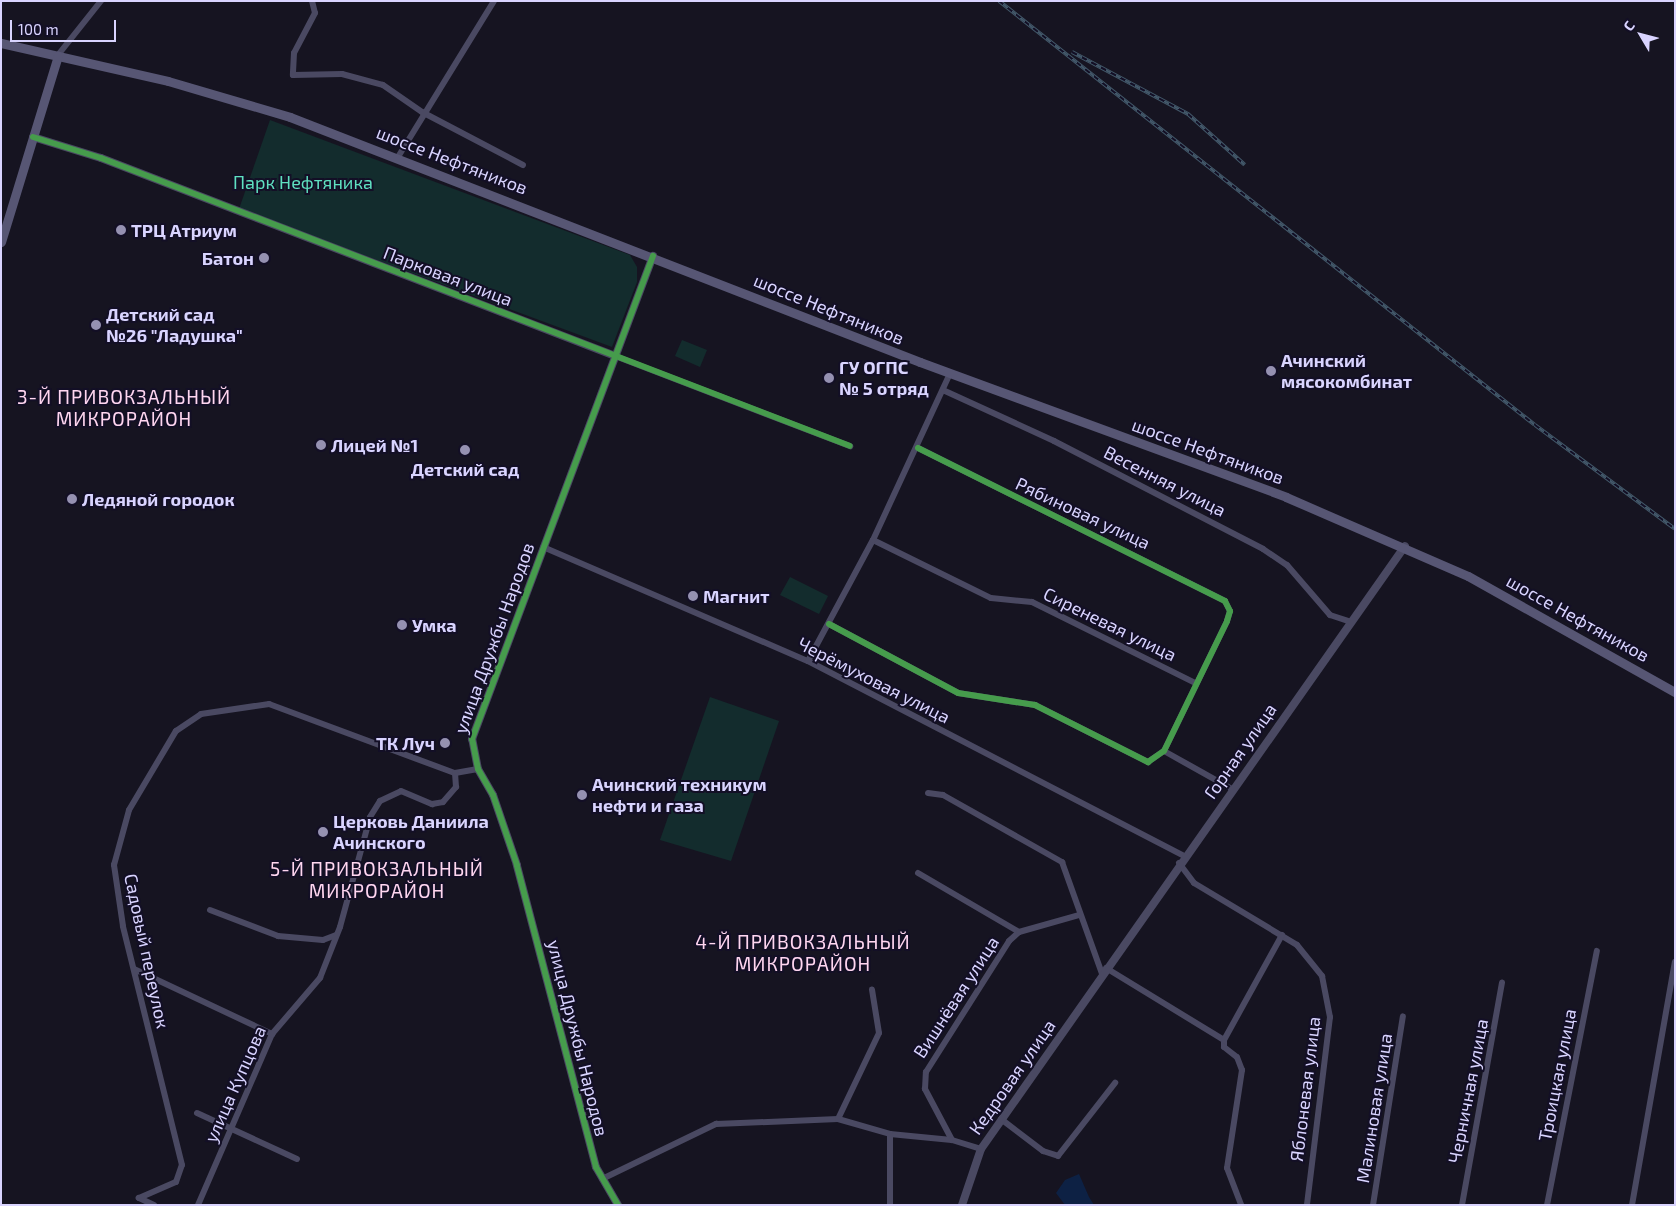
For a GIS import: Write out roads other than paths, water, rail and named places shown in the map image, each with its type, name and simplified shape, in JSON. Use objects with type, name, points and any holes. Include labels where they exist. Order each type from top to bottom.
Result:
[{"type":"main road","name":"шоссе Нефтяников","points":[[1,43],[58,55],[249,104],[398,157],[950,373],[1286,497],[1405,546],[1550,619],[1675,692]]},
{"type":"main road","points":[[1,242],[58,55]]},
{"type":"street","points":[[58,55],[101,1]]},
{"type":"street","points":[[312,1],[315,13],[294,53],[293,75],[356,76],[383,85],[422,112],[523,165]]},
{"type":"street","points":[[398,157],[422,112],[494,1]]},
{"type":"street","name":"Парковая улица","points":[[33,136],[101,158],[850,446]]},
{"type":"street","name":"улица Дружбы Народов","points":[[618,1205],[602,1179],[517,865],[493,794],[478,769],[473,731],[652,256]]},
{"type":"street","points":[[808,661],[873,540],[945,391],[950,373]]},
{"type":"street","name":"Весенняя улица","points":[[945,391],[1054,441],[1263,549],[1287,565],[1330,615],[1351,622]]},
{"type":"street","name":"Рябиновая улица","points":[[918,448],[1212,594],[1230,611],[1195,683]]},
{"type":"street","name":"Сиреневая улица","points":[[873,540],[991,598],[1032,602],[1195,683]]},
{"type":"street","name":"Горная улица","points":[[1104,971],[1405,546]]},
{"type":"street","name":"Черёмуховая улица","points":[[542,548],[808,661],[1184,856]]},
{"type":"street","points":[[829,624],[958,693],[1035,705],[1143,760],[1154,760],[1164,751],[1195,683]]},
{"type":"street","name":"Садовый переулок","points":[[153,1204],[139,1198],[176,1182],[182,1172],[134,969],[114,874],[115,851],[135,798],[187,721],[221,710],[281,706],[455,773]]},
{"type":"street","points":[[1164,751],[1232,789]]},
{"type":"street","points":[[455,773],[478,769]]},
{"type":"street","name":"улица Купцова","points":[[198,1205],[272,1034],[320,978],[336,936],[366,826],[380,801],[402,791],[432,804],[443,802],[456,787],[455,773]]},
{"type":"street","points":[[928,792],[943,795],[1058,858],[1066,867],[1079,915],[1104,971],[1224,1040]]},
{"type":"street","points":[[1179,863],[1194,883],[1282,935],[1224,1040],[1224,1047],[1238,1057],[1242,1070],[1227,1168],[1241,1205]]},
{"type":"street","points":[[918,873],[1019,932]]},
{"type":"street","points":[[210,910],[278,936],[323,940],[336,936]]},
{"type":"street","name":"Вишнёвая улица","points":[[952,1140],[924,1084],[926,1072],[1001,952],[1019,932],[1079,915]]},
{"type":"street","name":"Яблоневая улица","points":[[1282,935],[1316,966],[1330,1005],[1307,1205]]},
{"type":"street","name":"Троицкая улица","points":[[1547,1205],[1597,951]]},
{"type":"street","points":[[1632,1205],[1675,962]]},
{"type":"street","points":[[134,969],[272,1034]]},
{"type":"street","name":"Кедровая улица","points":[[962,1205],[981,1149],[1104,971]]},
{"type":"street","name":"Черничная улица","points":[[1462,1205],[1502,983]]},
{"type":"street","points":[[838,1119],[879,1033],[872,990]]},
{"type":"street","name":"Малиновая улица","points":[[1373,1205],[1403,1016]]},
{"type":"street","points":[[1001,1119],[1043,1151],[1058,1156],[1115,1083]]},
{"type":"street","points":[[197,1113],[231,1131],[297,1159]]},
{"type":"street","points":[[602,1179],[716,1124],[838,1119],[890,1134],[952,1140],[981,1149]]},
{"type":"street","points":[[890,1134],[890,1205]]},
{"type":"water","points":[[1079,1174],[1094,1205],[1065,1205],[1056,1193],[1065,1180]]},
{"type":"railway","points":[[999,1],[1535,425],[1675,529]]},
{"type":"railway","points":[[1072,52],[1188,114],[1245,165]]},
{"type":"place","name":"ТРЦ Атриум","points":[[121,230]]},
{"type":"place","name":"Батон","points":[[264,258]]},
{"type":"place","name":"Детский сад №26 \"Ладушка\"","points":[[96,325]]},
{"type":"place","name":"Ачинский мясокомбинат","points":[[1271,371]]},
{"type":"place","name":"ГУ ОГПС № 5 отряд","points":[[829,378]]},
{"type":"place","name":"Лицей №1","points":[[321,445]]},
{"type":"place","name":"Детский сад","points":[[465,450]]},
{"type":"place","name":"Ледяной городок","points":[[72,499]]},
{"type":"place","name":"Магнит","points":[[693,596]]},
{"type":"place","name":"Умка","points":[[402,625]]},
{"type":"place","name":"ТК Луч","points":[[445,743]]},
{"type":"place","name":"Ачинский техникум нефти и газа","points":[[582,795]]},
{"type":"place","name":"Церковь Даниила Ачинского","points":[[323,832]]},
{"type":"district","name":"3-Й ПРИВОКЗАЛЬНЫЙ МИКРОРАЙОН","points":[[124,408]]},
{"type":"district","name":"5-Й ПРИВОКЗАЛЬНЫЙ МИКРОРАЙОН","points":[[377,880]]},
{"type":"district","name":"4-Й ПРИВОКЗАЛЬНЫЙ МИКРОРАЙОН","points":[[803,953]]},
{"type":"park label","name":"Парк Нефтяника","points":[[303,182]]}]
